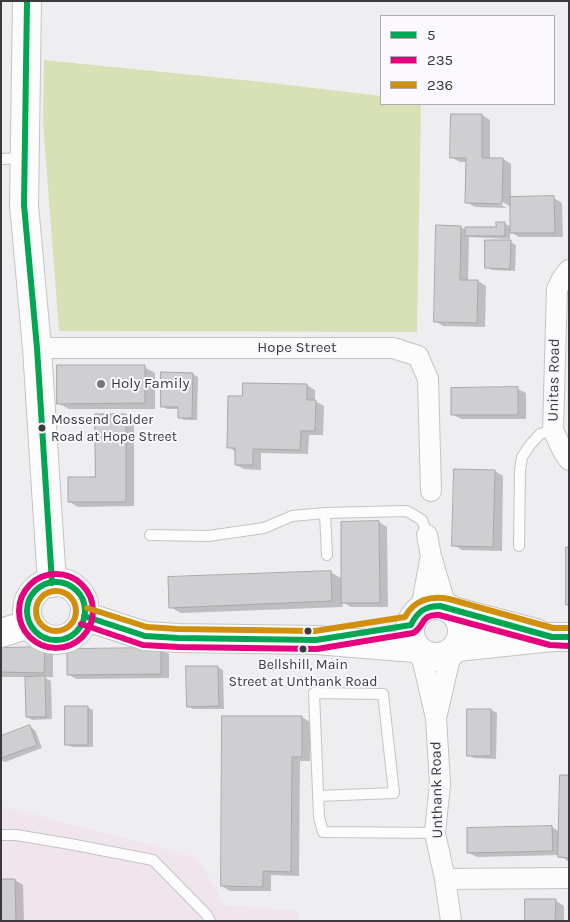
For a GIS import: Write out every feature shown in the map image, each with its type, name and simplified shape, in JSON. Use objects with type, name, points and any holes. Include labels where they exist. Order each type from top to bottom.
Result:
[{"type":"main road","points":[[27,1],[13,159],[24,205],[37,348],[52,583]]},
{"type":"main road","points":[[52,583],[61,583],[69,586],[82,598],[84,616],[81,624],[76,632],[60,640],[42,637],[30,624],[27,615],[27,606],[36,590],[43,585],[52,583]]},
{"type":"main road","points":[[84,616],[145,636],[316,640],[428,626],[458,618],[462,626],[460,641],[454,650]]},
{"type":"main road","points":[[1,633],[30,624]]},
{"type":"main road","points":[[428,626],[560,637]]},
{"type":"main road","points":[[428,626],[436,657],[444,656],[454,650],[560,637]]},
{"type":"street","name":"Unitas Road","points":[[569,270],[557,290],[553,430],[569,460]]},
{"type":"street","name":"Hope Street","points":[[37,348],[393,348],[418,356],[428,378],[430,491]]},
{"type":"street","points":[[428,534],[431,556],[428,626]]},
{"type":"street","name":"Unthank Road","points":[[428,626],[440,784],[435,833],[445,879],[451,921]]},
{"type":"street","name":"Unthank Road","points":[[436,718],[454,650]]},
{"type":"street","points":[[445,879],[569,878]]},
{"type":"lane","points":[[519,546],[520,470],[522,457],[540,434],[553,430]]},
{"type":"lane","points":[[150,534],[208,536],[264,528],[292,516],[325,513],[407,511],[422,520],[428,534]]},
{"type":"lane","points":[[325,513],[326,555]]},
{"type":"lane","points":[[318,796],[394,793],[383,694],[314,693],[318,796],[322,832],[435,833]]},
{"type":"lane","points":[[1,835],[70,844],[153,860],[206,914],[210,921]]},
{"type":"shaded area","points":[[1,806],[198,858],[224,905],[298,911],[299,921],[1,921]]},
{"type":"green space","points":[[44,60],[380,96],[380,105],[421,105],[417,332],[59,331],[43,123]]},
{"type":"building","points":[[451,114],[482,114],[482,158],[503,158],[502,204],[465,203],[466,158],[450,158]]},
{"type":"building","points":[[554,196],[555,233],[510,233],[510,197]]},
{"type":"building","points":[[496,222],[505,222],[505,236],[465,236],[465,227],[496,227]]},
{"type":"building","points":[[436,225],[461,226],[460,280],[478,280],[477,323],[434,322]]},
{"type":"building","points":[[485,240],[511,240],[510,269],[485,268]]},
{"type":"building","name":"Holy Family","points":[[57,365],[145,365],[145,403],[57,404]]},
{"type":"building","points":[[161,372],[193,373],[192,418],[178,418],[178,407],[161,407]]},
{"type":"building","points":[[243,383],[307,384],[307,400],[316,400],[315,431],[301,431],[300,450],[253,449],[253,465],[235,465],[235,448],[227,448],[228,396],[242,396]]},
{"type":"building","points":[[518,387],[518,415],[451,415],[451,388]]},
{"type":"building","points":[[95,414],[126,414],[126,502],[68,502],[68,477],[95,477]]},
{"type":"building","points":[[454,469],[495,470],[493,547],[452,546]]},
{"type":"building","points":[[379,521],[380,603],[341,603],[341,522]]},
{"type":"building","points":[[566,547],[569,547],[569,605],[566,605]]},
{"type":"building","points":[[331,571],[332,601],[169,608],[168,577]]},
{"type":"building","points":[[45,647],[44,673],[1,672],[1,648]]},
{"type":"building","points":[[161,648],[161,674],[67,675],[67,649]]},
{"type":"building","points":[[186,666],[218,666],[219,706],[187,707]]},
{"type":"building","points":[[45,676],[46,717],[26,717],[25,677]]},
{"type":"building","points":[[65,706],[88,706],[88,745],[65,745]]},
{"type":"building","points":[[467,709],[491,709],[491,756],[467,756]]},
{"type":"building","points":[[222,716],[302,716],[302,757],[292,757],[291,872],[263,871],[263,887],[221,886]]},
{"type":"building","points":[[30,725],[37,745],[1,758],[1,736]]},
{"type":"building","points":[[560,775],[569,775],[569,858],[558,857]]},
{"type":"building","points":[[552,826],[553,851],[467,853],[467,828]]},
{"type":"building","points":[[1,879],[15,879],[16,921],[1,921]]},
{"type":"building","points":[[525,899],[556,899],[555,921],[525,921]]},
{"type":"transit line","name":"5","points":[[27,1],[24,205],[37,348],[52,583]]},
{"type":"transit line","name":"235","points":[[49,574],[63,574],[77,580],[87,590],[93,604],[93,611],[93,618],[87,632],[77,642],[63,648],[49,648],[35,642],[25,632],[19,618],[19,604],[25,590],[35,580],[49,574]]},
{"type":"transit line","name":"5","points":[[56,582],[72,587],[80,595],[85,611],[80,627],[72,635],[56,640],[40,635],[32,627],[27,611],[32,595],[40,587],[56,582]]},
{"type":"transit line","name":"236","points":[[56,591],[70,597],[76,611],[70,625],[56,631],[42,625],[36,611],[42,597],[56,591]]},
{"type":"transit line","name":"236","points":[[87,608],[147,627],[315,631],[405,617],[413,606],[418,603],[430,598],[442,598],[553,628],[569,628]]},
{"type":"transit line","name":"5","points":[[84,616],[145,636],[316,640],[411,625],[422,611],[430,607],[440,606],[552,637],[569,637]]},
{"type":"transit line","name":"235","points":[[81,624],[143,645],[317,649],[413,633],[426,619],[433,615],[439,615],[550,645],[569,646]]},
{"type":"place","name":"Holy Family","points":[[101,384]]},
{"type":"place","name":"Mossend Calder Road at Hope Street","points":[[42,428]]},
{"type":"place","name":"Bellshill, Main Street at Unthank Road","points":[[303,649]]}]
